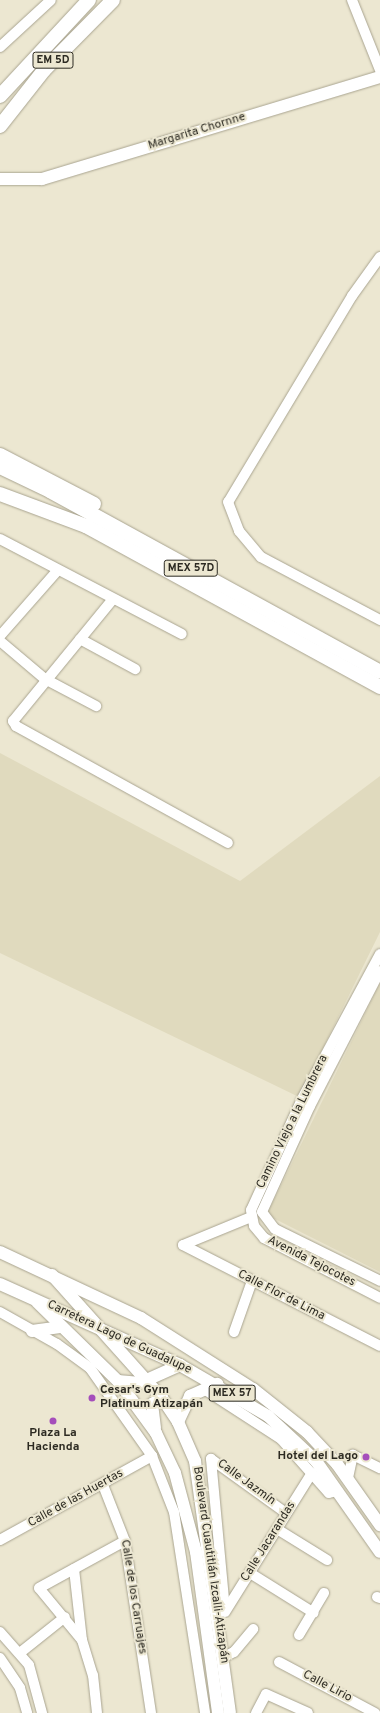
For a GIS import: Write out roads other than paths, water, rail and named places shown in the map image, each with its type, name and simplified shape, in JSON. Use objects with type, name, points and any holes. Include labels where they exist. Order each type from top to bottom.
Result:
[{"type":"highway","name":"EM 5D","points":[[0,96],[89,0]]},
{"type":"highway","name":"EM 5D","points":[[0,126],[44,70],[113,0]]},
{"type":"highway","points":[[0,455],[54,481],[176,552],[207,576]]},
{"type":"highway","name":"MEX 57D","points":[[0,467],[207,576],[380,672]]},
{"type":"highway","name":"MEX 57D","points":[[0,494],[86,526],[380,687]]},
{"type":"main road","name":"Margarita Chornne","points":[[6,180],[42,179],[380,77]]},
{"type":"main road","name":"Carretera Lago de Guadalupe","points":[[0,1252],[52,1275],[141,1318],[253,1390],[307,1432],[348,1478],[380,1525]]},
{"type":"main road","name":"Boulevard Cuautitlán Izcalli-Atizapán","points":[[52,1275],[147,1380],[162,1398],[178,1422],[198,1472],[221,1611],[220,1624],[230,1713]]},
{"type":"main road","name":"Carretera Lago de Guadalupe","points":[[0,1284],[97,1326],[180,1365],[217,1384],[281,1426],[316,1462],[380,1552]]},
{"type":"main road","name":"Boulevard Cuautitlán Izcalli-Atizapán","points":[[34,1299],[60,1328],[118,1381],[156,1433],[189,1515],[218,1713]]},
{"type":"main road","points":[[32,1331],[60,1328]]},
{"type":"main road","points":[[118,1381],[147,1380],[180,1365]]},
{"type":"main road","points":[[178,1422],[190,1396],[204,1388],[217,1384]]},
{"type":"main road","points":[[156,1433],[152,1404],[162,1398]]},
{"type":"street","points":[[0,47],[51,0]]},
{"type":"street","points":[[352,0],[380,70]]},
{"type":"street","points":[[380,257],[352,296],[228,502],[239,531],[261,557],[380,620]]},
{"type":"street","points":[[0,539],[182,634]]},
{"type":"street","points":[[0,636],[58,570]]},
{"type":"street","points":[[113,599],[16,714],[16,726],[228,843]]},
{"type":"street","points":[[80,639],[135,670]]},
{"type":"street","points":[[0,641],[46,679],[96,706]]},
{"type":"street","points":[[378,967],[380,954]]},
{"type":"street","name":"Camino Viejo a la Lumbrera","points":[[251,1218],[253,1204],[295,1113],[378,967]]},
{"type":"street","name":"Camino Viejo a la Lumbrera","points":[[265,1218],[262,1206],[378,967]]},
{"type":"street","name":"Calle Flor de Lima","points":[[251,1218],[183,1245],[380,1346]]},
{"type":"street","name":"Avenida Tejocotes","points":[[251,1218],[264,1238],[380,1298]]},
{"type":"street","name":"Avenida Tejocotes","points":[[265,1218],[276,1229],[380,1281]]},
{"type":"street","points":[[234,1332],[252,1281]]},
{"type":"street","points":[[0,1312],[90,1368],[152,1456],[174,1512],[205,1713]]},
{"type":"street","points":[[204,1388],[281,1439],[329,1493],[338,1491]]},
{"type":"street","points":[[337,1464],[353,1455]]},
{"type":"street","points":[[353,1455],[380,1468]]},
{"type":"street","points":[[348,1478],[353,1455]]},
{"type":"street","name":"Calle de las Huertas","points":[[0,1540],[103,1485],[152,1456]]},
{"type":"street","name":"Calle Jazmín","points":[[221,1611],[212,1459],[286,1513]]},
{"type":"street","name":"Calle Jacarandas","points":[[221,1611],[250,1574],[286,1513],[312,1473]]},
{"type":"street","name":"Calle de los Carruajes","points":[[103,1485],[125,1541],[151,1713]]},
{"type":"street","points":[[277,1529],[327,1560]]},
{"type":"street","points":[[82,1640],[65,1617],[39,1588],[125,1541]]},
{"type":"street","points":[[74,1569],[82,1640],[93,1675],[97,1713]]},
{"type":"street","points":[[250,1574],[311,1611]]},
{"type":"street","points":[[299,1635],[311,1611],[324,1593]]},
{"type":"street","points":[[21,1652],[65,1617]]},
{"type":"street","points":[[224,1657],[234,1652],[253,1629]]},
{"type":"street","points":[[0,1632],[21,1652],[35,1682],[42,1713]]},
{"type":"street","points":[[0,1658],[20,1688],[27,1713]]},
{"type":"street","name":"Calle Lirio","points":[[280,1662],[375,1713]]},
{"type":"street","points":[[20,1688],[29,1690],[35,1682]]},
{"type":"street","points":[[256,1713],[266,1694],[308,1713]]},
{"type":"place","name":"Cesar's Gym Platinum Atizapán","points":[[92,1398]]},
{"type":"place","name":"Plaza La Hacienda","points":[[53,1421]]},
{"type":"place","name":"Hotel del Lago","points":[[366,1457]]}]
